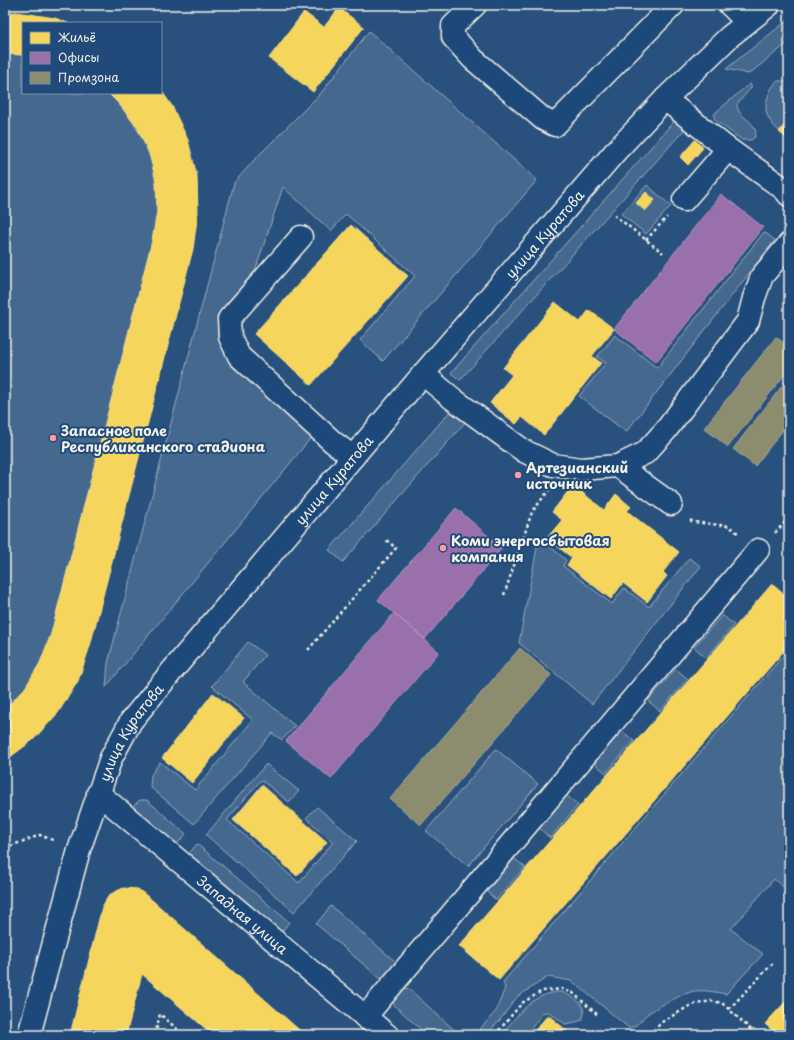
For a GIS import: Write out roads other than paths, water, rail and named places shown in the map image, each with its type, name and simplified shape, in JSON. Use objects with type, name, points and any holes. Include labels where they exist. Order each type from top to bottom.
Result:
[{"type":"street","points":[[475,5],[453,26],[454,37],[473,59],[542,120],[555,126],[673,5]]},
{"type":"street","points":[[730,5],[747,22]]},
{"type":"street","name":"улица Куратова","points":[[29,1035],[79,850],[111,758],[131,721],[423,374],[615,152],[665,99],[729,37],[769,5]]},
{"type":"street","points":[[665,99],[728,149],[787,192]]},
{"type":"street","points":[[684,200],[728,149]]},
{"type":"street","points":[[301,237],[229,319],[230,337],[239,356],[333,442],[353,457]]},
{"type":"street","points":[[423,374],[453,399],[524,451],[553,465],[581,469],[618,466],[645,453],[666,430],[748,321],[762,276],[789,244]]},
{"type":"street","points":[[618,466],[671,504]]},
{"type":"street","points":[[365,1017],[758,550]]},
{"type":"street","name":"Западная улица","points":[[98,793],[387,1035]]},
{"type":"place","name":"Запасное поле Республиканского стадиона","points":[[53,438]]},
{"type":"place","name":"Артезианский источник","points":[[518,475]]},
{"type":"place","name":"Коми энергосбытовая компания","points":[[443,548]]}]
